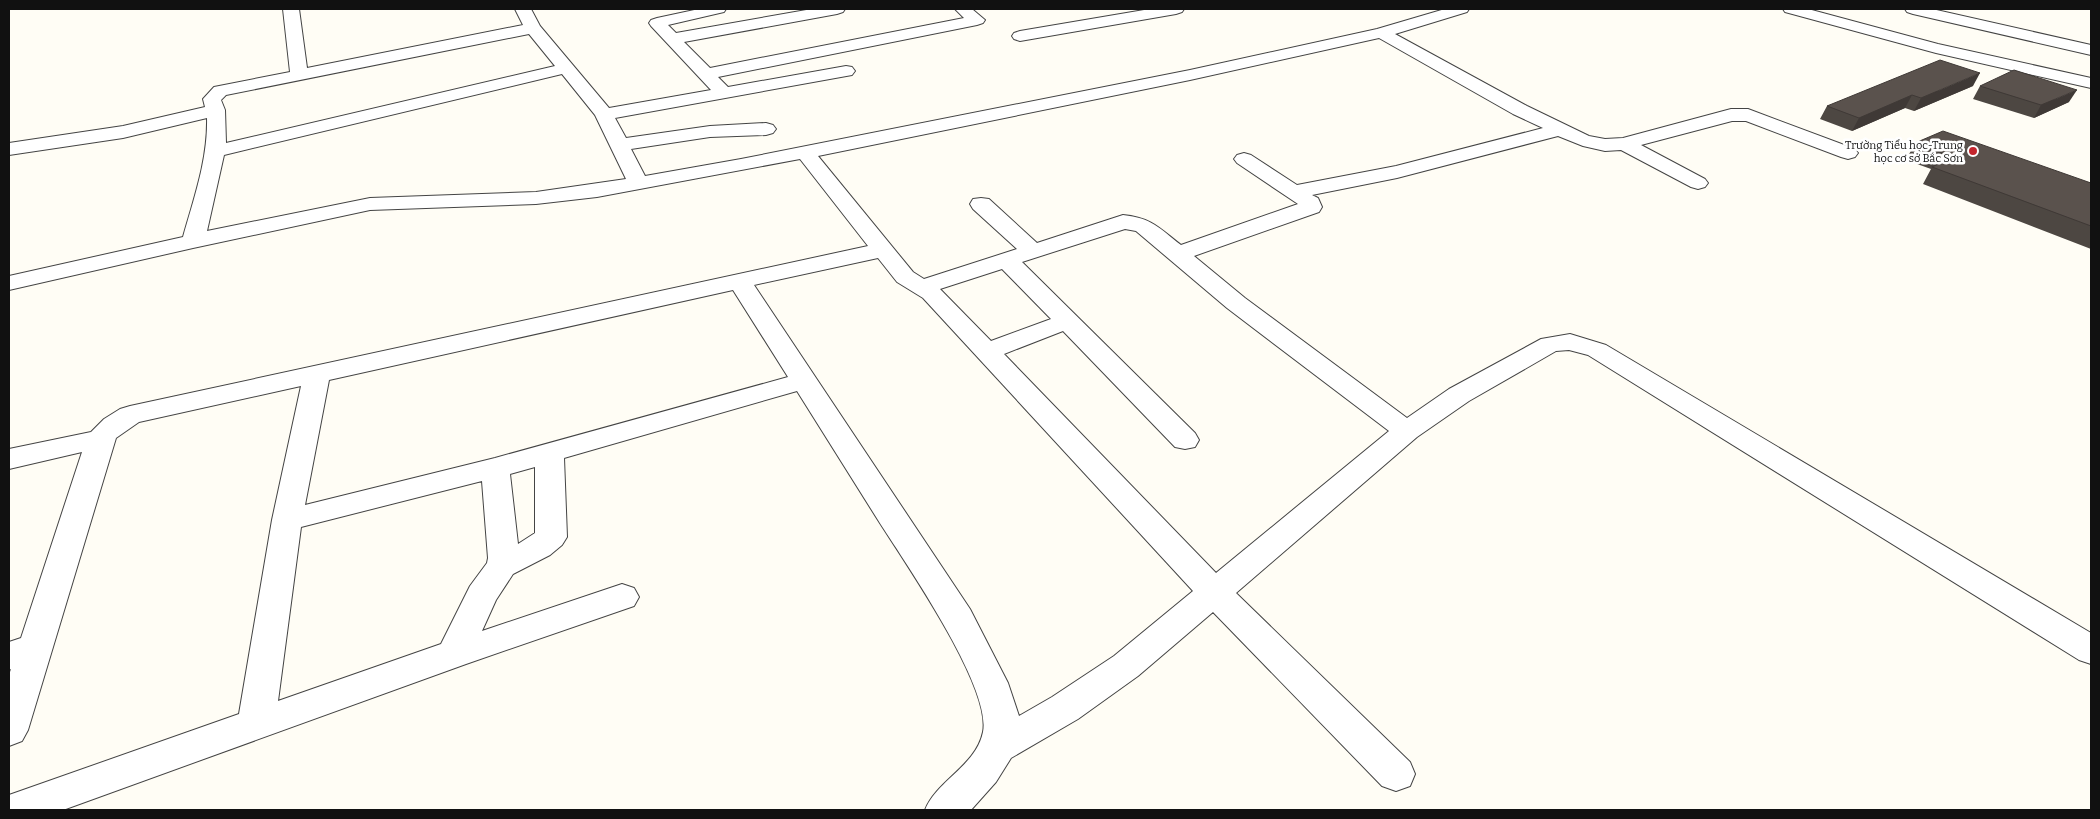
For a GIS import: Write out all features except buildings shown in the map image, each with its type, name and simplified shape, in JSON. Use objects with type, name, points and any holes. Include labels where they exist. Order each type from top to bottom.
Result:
[{"type":"street","points":[[291,9],[298,75]]},
{"type":"street","points":[[522,9],[532,28],[604,114],[639,184]]},
{"type":"street","points":[[718,9],[652,18],[724,93]]},
{"type":"street","points":[[671,39],[836,9]]},
{"type":"street","points":[[705,74],[977,20],[963,9]]},
{"type":"street","points":[[1020,36],[1176,9]]},
{"type":"street","points":[[1791,9],[1936,48],[2091,83]]},
{"type":"street","points":[[1913,9],[2091,50]]},
{"type":"street","points":[[9,283],[193,241],[370,204],[536,198],[597,191],[805,153],[1190,75],[1381,33],[1453,10]]},
{"type":"street","points":[[193,241],[215,151],[216,110],[212,99],[220,91],[532,28]]},
{"type":"street","points":[[1381,33],[1520,110],[1583,140],[1598,143],[1624,144],[1715,118],[1748,115],[1848,153]]},
{"type":"street","points":[[215,151],[567,68]]},
{"type":"street","points":[[604,114],[846,71]]},
{"type":"street","points":[[9,149],[123,132],[216,110]]},
{"type":"street","points":[[620,145],[693,132],[727,129],[766,129]]},
{"type":"street","points":[[1294,192],[1397,172],[1561,129]]},
{"type":"street","points":[[1624,144],[1698,183]]},
{"type":"street","points":[[805,153],[905,277],[931,293],[988,350],[1214,592],[1396,774]]},
{"type":"street","points":[[1178,254],[1311,207],[1310,203],[1244,160]]},
{"type":"street","points":[[981,204],[1022,254]]},
{"type":"street","points":[[922,287],[1123,222],[1136,223],[1144,226],[1236,303],[1407,431]]},
{"type":"street","points":[[9,730],[22,652],[105,431],[130,415],[882,250]]},
{"type":"street","points":[[1022,254],[1009,262],[1185,440]]},
{"type":"street","points":[[740,282],[958,618],[997,702],[1003,723],[998,746],[984,768],[945,810]]},
{"type":"street","points":[[988,350],[1068,321]]},
{"type":"street","points":[[998,746],[1066,708],[1126,666],[1407,431],[1459,395],[1550,344],[1570,342],[1597,350],[2091,650]]},
{"type":"street","points":[[256,725],[287,520],[317,374]]},
{"type":"street","points":[[287,520],[495,468],[804,381]]},
{"type":"street","points":[[9,459],[102,439]]},
{"type":"street","points":[[502,566],[539,546],[551,537],[549,452]]},
{"type":"street","points":[[454,654],[482,595],[502,566],[504,552],[495,468]]},
{"type":"street","points":[[15,810],[454,654],[622,597]]},
{"type":"place","name":"Trường Tiểu học-Trung học cơ sở Bắc Sơn","points":[[1973,151]]}]
